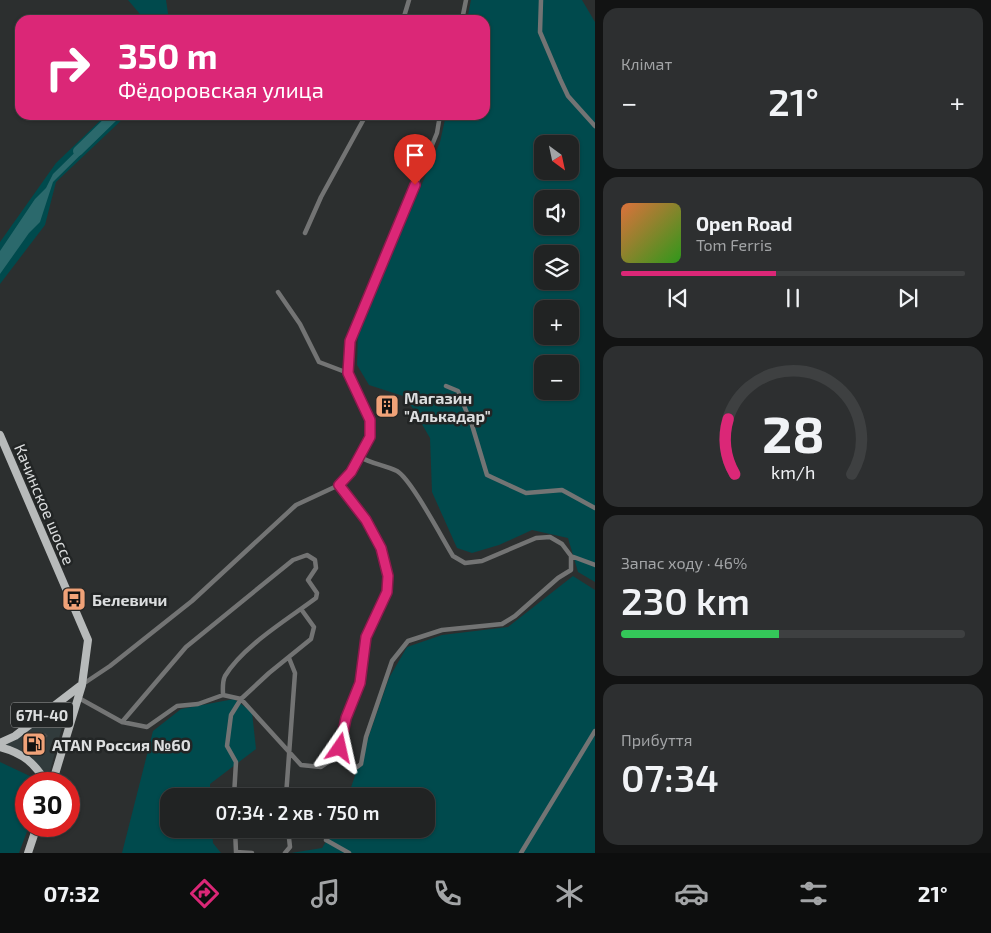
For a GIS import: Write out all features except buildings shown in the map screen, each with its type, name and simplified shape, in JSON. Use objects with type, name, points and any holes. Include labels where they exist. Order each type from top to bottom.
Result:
[{"type":"main road","name":"Качинское шоссе","points":[[0,435],[88,640],[82,685],[77,696],[55,772]]},
{"type":"main road","name":"67H-40","points":[[0,743],[15,736],[82,685]]},
{"type":"main road","name":"67H-40","points":[[0,748],[27,758],[41,772]]},
{"type":"main road","points":[[28,853],[33,837]]},
{"type":"street","points":[[404,15],[409,0]]},
{"type":"street","points":[[463,15],[466,0]]},
{"type":"street","points":[[541,0],[540,32],[568,96],[595,126]]},
{"type":"street","points":[[305,233],[321,197],[363,120]]},
{"type":"street","points":[[82,685],[110,666],[192,601],[296,505],[339,485],[351,472],[370,437],[370,420],[348,373],[350,341],[436,133],[439,120]]},
{"type":"street","points":[[278,292],[300,324],[319,362],[348,373]]},
{"type":"street","points":[[446,386],[458,391],[472,425],[487,475],[526,493],[562,490],[595,508]]},
{"type":"street","points":[[360,457],[372,464],[397,472],[408,481],[453,556],[465,563],[482,561],[536,538],[557,539],[571,556],[595,565]]},
{"type":"street","points":[[77,696],[122,722],[148,728],[177,706],[198,704],[223,695],[241,699],[301,765],[321,766],[334,758],[340,748],[346,718],[360,683],[366,637],[387,592],[388,576],[377,541],[366,520],[339,485]]},
{"type":"street","points":[[122,722],[186,647],[293,560],[307,556],[314,560],[316,568],[308,580],[317,594],[316,598],[265,635],[233,667],[224,678],[223,695]]},
{"type":"street","points":[[340,748],[349,764],[358,767],[361,764],[366,737],[392,661],[408,641],[442,630],[502,624],[515,616],[558,578],[570,570],[571,556]]},
{"type":"street","points":[[234,788],[236,762],[227,746],[231,715],[241,699],[269,673],[312,639],[314,626],[301,609]]},
{"type":"street","points":[[287,788],[291,753],[295,673],[289,658]]},
{"type":"street","points":[[521,853],[595,731]]},
{"type":"street","points":[[235,838],[236,852],[252,853]]},
{"type":"street","points":[[285,853],[290,848],[289,838]]},
{"type":"street","points":[[326,840],[349,853]]},
{"type":"shaded area","points":[[128,0],[166,0],[168,15],[141,15]]},
{"type":"shaded area","points":[[471,0],[582,0],[595,22],[595,582],[578,572],[568,538],[532,530],[499,545],[472,553],[457,548],[432,492],[430,438],[406,397],[369,385],[357,365],[358,333],[440,142],[445,120],[490,120],[490,15],[468,15]]},
{"type":"shaded area","points":[[101,120],[122,120],[56,182],[45,225],[0,284],[0,242],[56,163]]},
{"type":"shaded area","points":[[108,120],[116,120],[53,182],[40,222],[29,233],[0,274],[0,251],[35,199],[46,188],[53,174]]},
{"type":"shaded area","points":[[573,576],[595,590],[595,853],[291,853],[322,848],[328,838],[435,838],[435,788],[351,788],[389,678],[407,647],[442,635],[508,627]]},
{"type":"shaded area","points":[[234,699],[252,712],[256,749],[210,784],[210,788],[160,788],[160,838],[213,838],[213,843],[221,853],[122,853],[153,731],[181,709]]},
{"type":"shaded area","points":[[61,708],[67,709],[50,772],[43,772],[31,756],[6,745]]},
{"type":"shaded area","points":[[0,762],[21,772],[15,772],[15,837],[25,837],[19,853],[0,853]]},
{"type":"waterway","points":[[78,151],[110,120]]},
{"type":"place","name":"Магазин \"Алькадар\"","points":[[387,406]]},
{"type":"place","name":"Белевичи","points":[[74,599]]},
{"type":"place","name":"ATAN Россия №60","points":[[34,744]]},
{"type":"route","points":[[340,748],[346,718],[360,683],[366,637],[387,592],[388,576],[381,548],[366,520],[339,485],[351,472],[370,437],[370,420],[354,390],[348,373],[350,341],[415,185]]}]
